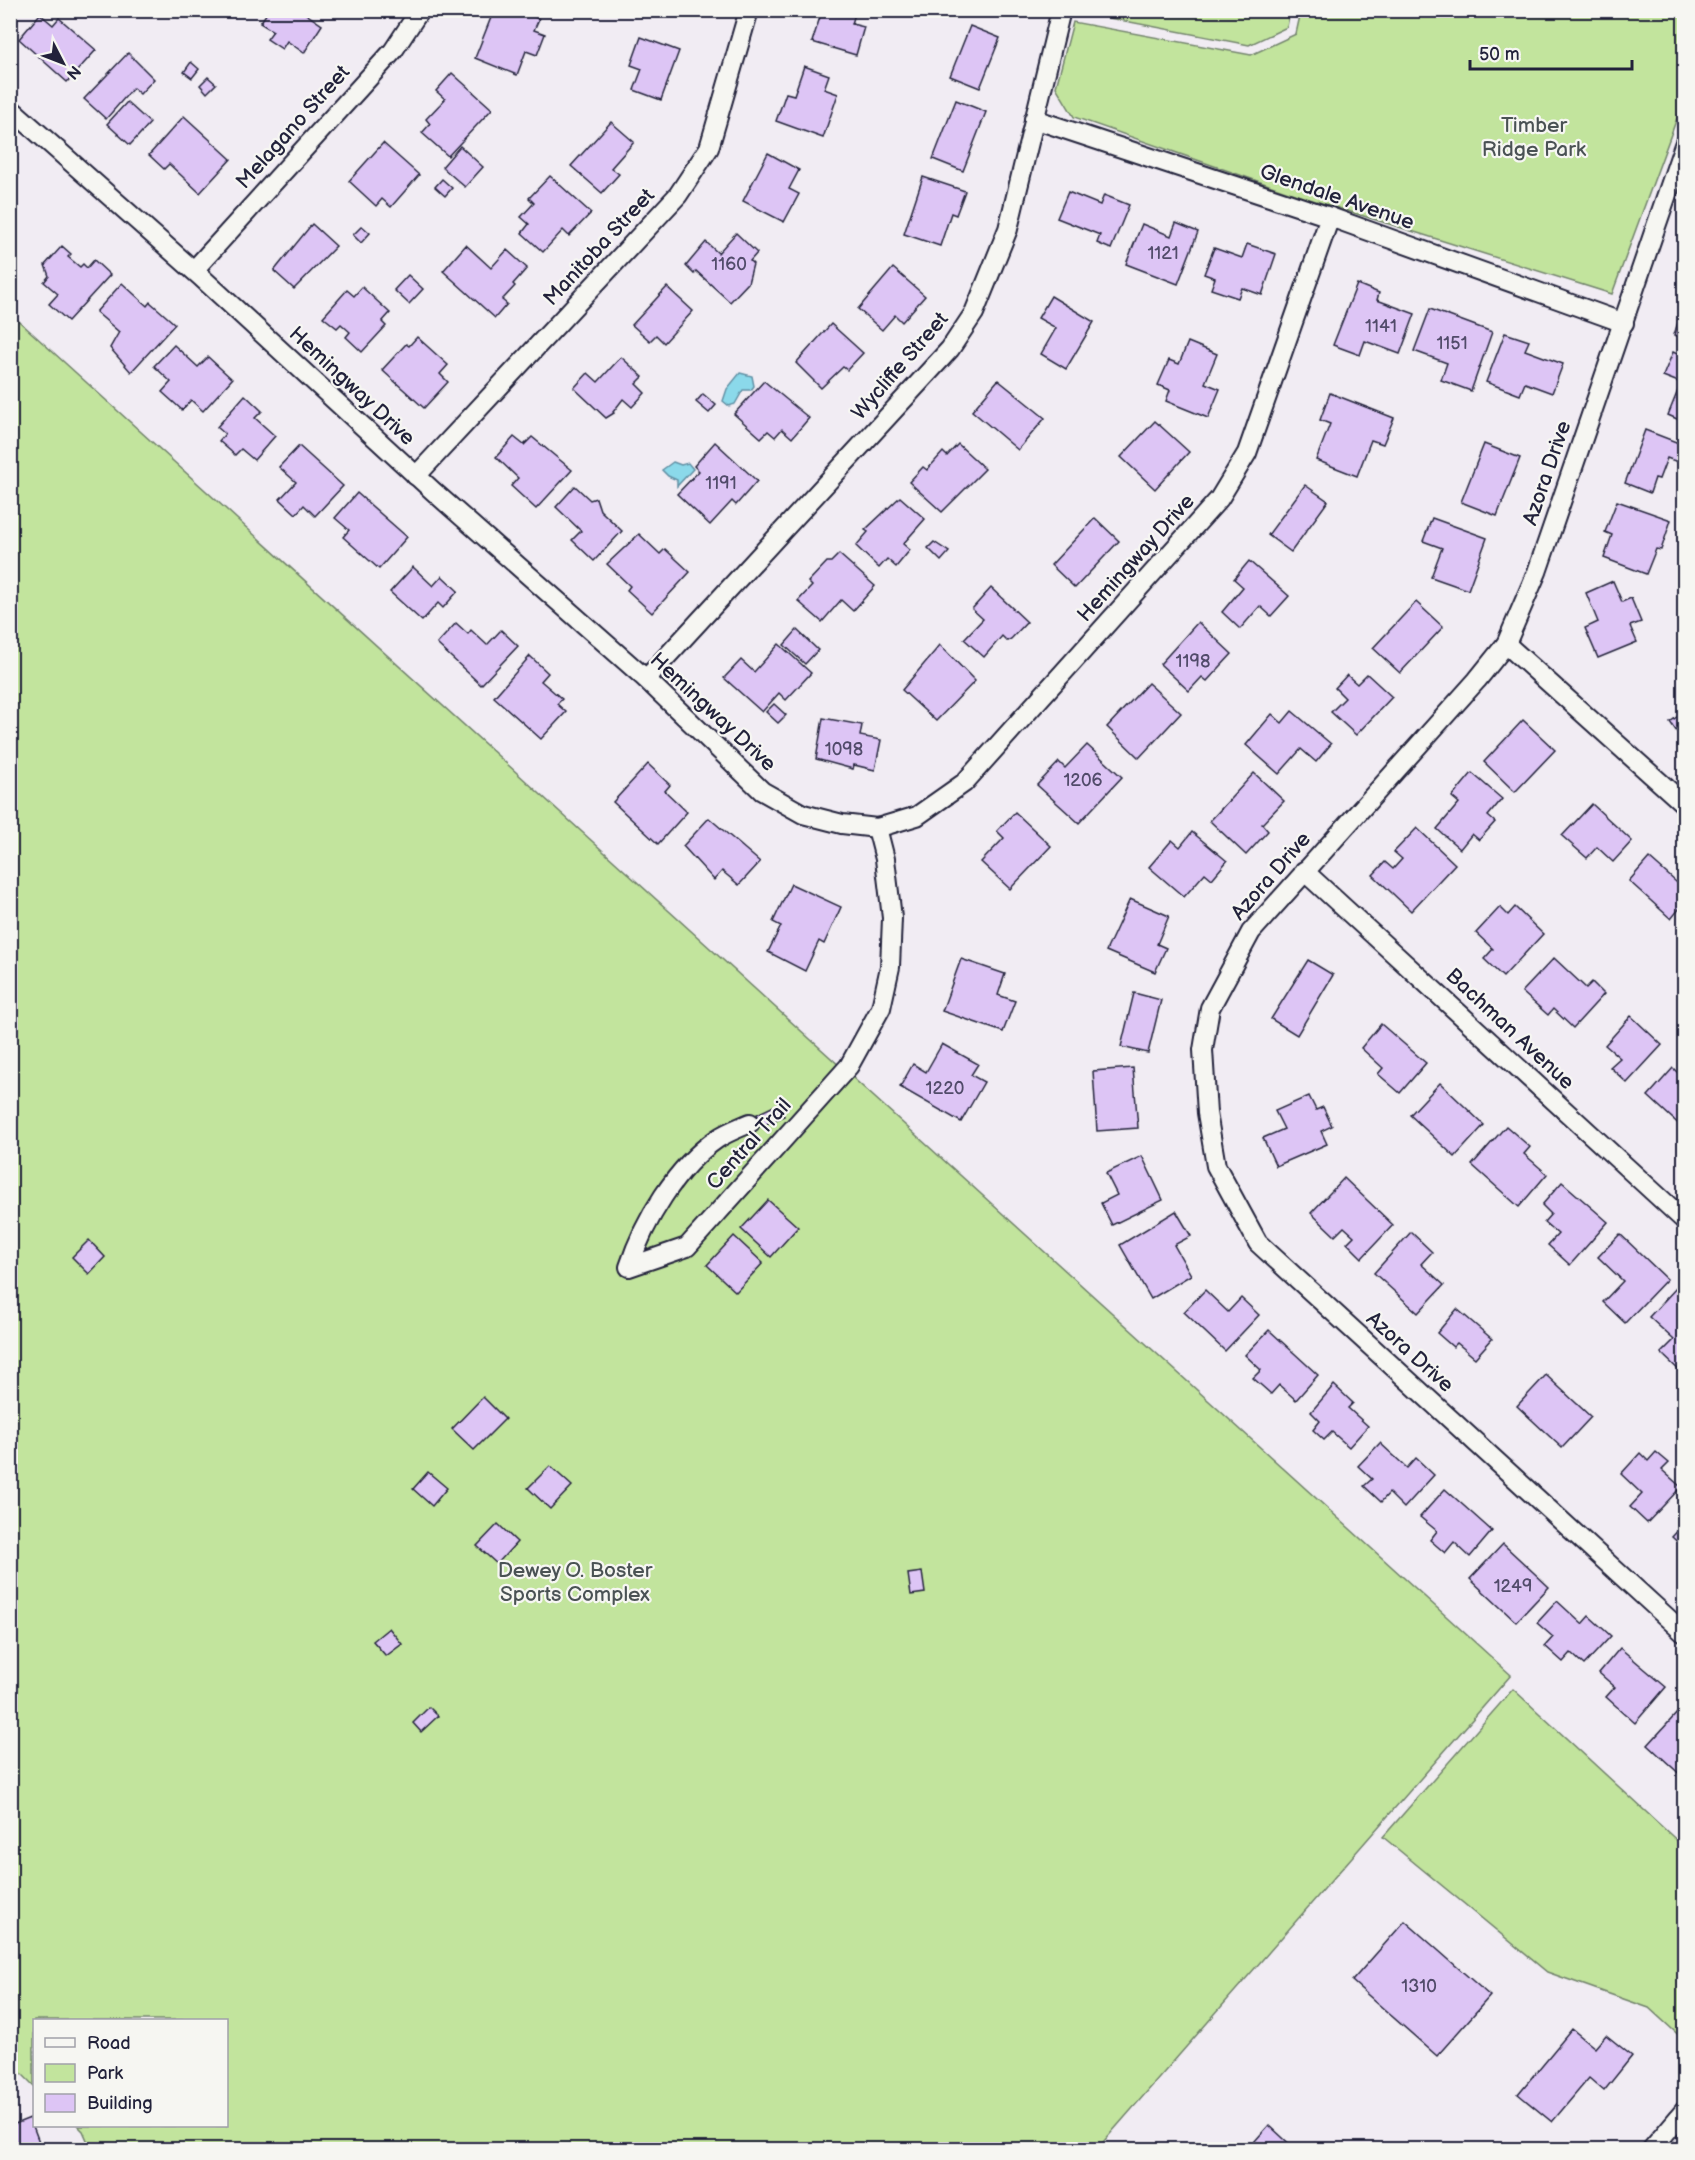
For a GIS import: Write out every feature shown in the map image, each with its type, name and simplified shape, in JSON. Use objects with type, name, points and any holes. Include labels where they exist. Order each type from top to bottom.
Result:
[{"type":"street","name":"Melagano Street","points":[[194,270],[393,51],[420,10]]},
{"type":"street","name":"Manitoba Street","points":[[416,476],[678,195],[709,148],[749,10]]},
{"type":"street","name":"Wycliffe Street","points":[[646,679],[950,349],[974,313],[1008,229],[1061,10]]},
{"type":"street","name":"Hemingway Drive","points":[[10,108],[194,270],[416,476],[646,679],[762,791],[803,814],[842,824],[877,828],[917,816],[964,783],[1219,499],[1247,453],[1330,217]]},
{"type":"street","name":"Glendale Avenue","points":[[1034,119],[1330,217],[1624,323]]},
{"type":"street","name":"Azora Drive","points":[[1684,145],[1537,572],[1506,644],[1477,681],[1251,932],[1210,1008],[1203,1050],[1206,1113],[1216,1166],[1257,1243],[1684,1633]]},
{"type":"street","points":[[1506,644],[1684,804]]},
{"type":"street","name":"Central Trail","points":[[750,1123],[717,1139],[691,1161],[669,1190],[637,1244],[629,1267],[687,1247],[849,1066],[881,1008],[890,967],[892,918],[885,859],[877,828]]},
{"type":"street","name":"Bachman Avenue","points":[[1304,871],[1684,1220]]},
{"type":"street","points":[[1651,2150],[1684,2111]]},
{"type":"green space","points":[[1084,10],[1290,11],[1287,27],[1249,45],[1083,13]]},
{"type":"green space","name":"Timber Ridge Park","points":[[1301,11],[1684,11],[1684,99],[1612,294],[1303,197],[1074,117],[1056,87],[1073,22],[1251,55],[1296,34]]},
{"type":"green space","name":"Dewey O. Boster Sports Complex","points":[[11,314],[1511,1675],[1097,2149],[91,2149],[79,2127],[228,2127],[228,2019],[33,2019],[33,2085],[11,2063]]},
{"type":"green space","points":[[1513,1689],[1684,1847],[1684,2040],[1649,2008],[1547,1972],[1383,1837]]},
{"type":"water","points":[[740,373],[752,376],[754,386],[751,390],[743,390],[735,404],[729,406],[723,401],[727,389]]},
{"type":"water","points":[[673,462],[681,465],[688,463],[693,469],[677,486],[677,480],[662,470]]},
{"type":"building","points":[[269,10],[300,10],[322,25],[304,53],[287,41],[282,49],[267,39],[273,31],[260,23]]},
{"type":"building","points":[[494,10],[518,10],[539,19],[534,30],[545,34],[537,55],[526,51],[517,75],[475,58]]},
{"type":"building","points":[[808,10],[856,10],[852,24],[864,27],[856,55],[812,42],[821,14]]},
{"type":"building","points":[[40,14],[53,25],[59,18],[96,50],[67,82],[19,39]]},
{"type":"building","points":[[970,26],[1000,38],[980,88],[950,76]]},
{"type":"building","points":[[641,37],[679,51],[661,100],[634,90],[642,69],[631,65]]},
{"type":"building","points":[[128,53],[154,79],[140,94],[133,88],[106,119],[84,99]]},
{"type":"building","points":[[191,62],[199,69],[192,78],[184,72]]},
{"type":"building","points":[[804,66],[829,75],[824,89],[838,94],[823,138],[776,121],[786,93],[794,95]]},
{"type":"building","points":[[452,73],[492,109],[448,156],[422,133],[430,124],[426,119],[445,99],[436,91]]},
{"type":"building","points":[[208,77],[216,84],[207,93],[200,85]]},
{"type":"building","points":[[956,100],[986,112],[963,171],[933,159]]},
{"type":"building","points":[[127,102],[150,123],[130,145],[107,124]]},
{"type":"building","points":[[184,116],[231,159],[200,193],[169,164],[164,169],[149,155]]},
{"type":"building","points":[[611,122],[634,142],[611,168],[619,174],[602,193],[571,166]]},
{"type":"building","points":[[383,143],[419,175],[391,207],[382,199],[376,206],[349,181]]},
{"type":"building","points":[[460,146],[483,167],[465,187],[442,167]]},
{"type":"building","points":[[768,153],[799,170],[789,189],[799,194],[784,222],[743,201]]},
{"type":"building","points":[[550,176],[591,213],[569,236],[563,230],[543,252],[522,233],[529,224],[521,217],[534,203],[529,198]]},
{"type":"building","points":[[923,177],[965,191],[956,215],[951,213],[940,246],[904,234]]},
{"type":"building","points":[[442,179],[452,188],[445,196],[435,187]]},
{"type":"building","points":[[1068,192],[1100,205],[1104,195],[1129,205],[1111,249],[1097,243],[1100,235],[1057,218]]},
{"type":"building","points":[[1176,223],[1198,232],[1178,284],[1126,264],[1142,224],[1171,236]]},
{"type":"building","points":[[312,224],[336,246],[294,289],[274,271]]},
{"type":"building","points":[[362,226],[370,233],[361,243],[353,235]]},
{"type":"building","points":[[736,233],[757,253],[750,261],[753,264],[748,283],[730,302],[696,271],[694,274],[686,266],[706,242],[718,253]]},
{"type":"building","points":[[1247,244],[1276,254],[1262,295],[1242,288],[1238,298],[1211,289],[1215,278],[1204,274],[1214,248],[1242,258]]},
{"type":"building","points":[[466,245],[491,268],[507,250],[527,268],[502,300],[507,304],[495,318],[443,271]]},
{"type":"building","points":[[62,246],[71,254],[68,257],[80,267],[83,264],[87,268],[94,260],[110,275],[68,321],[49,304],[58,294],[44,282],[49,276],[45,265]]},
{"type":"building","points":[[893,268],[925,296],[902,322],[895,315],[882,330],[858,309]]},
{"type":"building","points":[[408,275],[423,289],[409,304],[394,290]]},
{"type":"building","points":[[122,283],[147,306],[150,302],[175,324],[131,372],[110,348],[119,332],[96,312]]},
{"type":"building","points":[[1357,284],[1379,293],[1377,300],[1415,314],[1400,354],[1365,341],[1360,355],[1333,345]]},
{"type":"building","points":[[362,287],[390,313],[382,322],[386,326],[362,352],[346,337],[350,332],[341,324],[337,328],[323,317],[347,290],[354,296]]},
{"type":"building","points":[[667,287],[693,311],[664,343],[656,335],[650,341],[632,325]]},
{"type":"building","points":[[1051,296],[1094,322],[1066,369],[1041,354],[1056,328],[1038,318]]},
{"type":"building","points":[[1684,307],[1684,338],[1674,335]]},
{"type":"building","points":[[1430,309],[1492,332],[1471,391],[1441,380],[1447,363],[1414,351]]},
{"type":"building","points":[[831,324],[863,353],[847,370],[843,367],[821,388],[796,363]]},
{"type":"building","points":[[1505,333],[1529,341],[1525,350],[1563,364],[1552,393],[1525,383],[1520,395],[1486,382]]},
{"type":"building","points":[[417,337],[448,365],[440,374],[448,382],[424,408],[382,370],[406,344],[409,346]]},
{"type":"building","points":[[1188,342],[1217,354],[1205,383],[1220,389],[1208,418],[1166,401],[1170,390],[1158,385],[1169,360],[1179,364]]},
{"type":"building","points":[[174,345],[198,367],[208,357],[232,379],[203,411],[191,400],[182,410],[162,392],[171,382],[154,366]]},
{"type":"building","points":[[1673,352],[1684,357],[1684,422],[1668,415],[1681,383],[1663,376]]},
{"type":"building","points":[[621,357],[643,377],[636,384],[645,393],[632,407],[623,399],[614,413],[606,418],[574,388],[588,373],[598,382]]},
{"type":"building","points":[[998,380],[1045,418],[1018,450],[972,411]]},
{"type":"building","points":[[764,381],[809,418],[792,438],[782,429],[775,437],[768,431],[761,438],[734,414]]},
{"type":"building","points":[[1330,393],[1394,418],[1383,444],[1371,440],[1357,476],[1316,460],[1330,424],[1320,420]]},
{"type":"building","points":[[703,394],[716,405],[709,413],[696,402]]},
{"type":"building","points":[[245,395],[262,411],[255,418],[275,436],[254,460],[241,449],[235,455],[219,441],[225,434],[217,427]]},
{"type":"building","points":[[1155,421],[1189,452],[1155,489],[1121,457]]},
{"type":"building","points":[[1645,430],[1684,445],[1683,464],[1667,458],[1659,479],[1655,478],[1650,493],[1625,483]]},
{"type":"building","points":[[514,437],[524,445],[532,437],[572,470],[536,509],[511,486],[518,478],[496,457]]},
{"type":"building","points":[[715,442],[757,481],[736,505],[732,501],[710,525],[677,494],[699,471],[694,466]]},
{"type":"building","points":[[958,444],[985,469],[942,512],[909,482],[923,467],[927,470],[943,452],[947,456]]},
{"type":"building","points":[[1484,444],[1520,458],[1497,516],[1461,502]]},
{"type":"building","points":[[299,446],[343,486],[315,516],[304,505],[296,514],[280,499],[296,482],[279,467]]},
{"type":"building","points":[[1305,485],[1328,501],[1291,552],[1268,535]]},
{"type":"building","points":[[575,486],[590,500],[596,498],[600,510],[622,531],[594,561],[572,540],[581,531],[556,507]]},
{"type":"building","points":[[357,493],[407,537],[379,569],[343,537],[349,530],[335,518]]},
{"type":"building","points":[[900,497],[925,519],[903,544],[910,550],[896,567],[887,559],[879,568],[856,546],[868,532],[865,530]]},
{"type":"building","points":[[1617,501],[1671,520],[1661,550],[1656,549],[1646,574],[1604,558],[1612,535],[1605,532]]},
{"type":"building","points":[[1095,518],[1119,541],[1075,588],[1051,565]]},
{"type":"building","points":[[1432,518],[1487,538],[1468,590],[1431,577],[1442,548],[1423,541]]},
{"type":"building","points":[[639,534],[660,554],[665,549],[690,572],[652,613],[627,590],[630,586],[607,564]]},
{"type":"building","points":[[934,542],[949,552],[941,561],[928,548]]},
{"type":"building","points":[[839,554],[875,586],[853,611],[841,600],[822,622],[798,601],[812,586],[808,582],[827,562],[831,562]]},
{"type":"building","points":[[1249,561],[1289,596],[1271,616],[1260,606],[1240,629],[1222,612],[1243,587],[1234,579]]},
{"type":"building","points":[[413,567],[433,586],[442,576],[458,591],[443,608],[438,603],[422,621],[390,592]]},
{"type":"building","points":[[1613,581],[1622,602],[1631,598],[1641,622],[1630,626],[1637,642],[1598,658],[1585,628],[1598,622],[1586,593]]},
{"type":"building","points":[[991,588],[1027,622],[1011,639],[1007,641],[1002,636],[984,657],[964,639],[983,619],[972,609]]},
{"type":"building","points":[[1416,602],[1443,627],[1400,673],[1373,648]]},
{"type":"building","points":[[1198,622],[1232,654],[1207,681],[1202,677],[1189,691],[1160,664]]},
{"type":"building","points":[[456,623],[468,634],[471,630],[487,645],[501,630],[518,646],[481,685],[437,644]]},
{"type":"building","points":[[797,630],[818,650],[805,664],[784,645]]},
{"type":"building","points":[[779,644],[811,673],[786,700],[779,693],[762,712],[724,678],[741,660],[754,672]]},
{"type":"building","points":[[940,645],[975,681],[936,721],[902,690]]},
{"type":"building","points":[[530,656],[548,673],[541,681],[562,699],[557,704],[566,712],[541,739],[494,697]]},
{"type":"building","points":[[1367,674],[1392,697],[1356,735],[1331,712],[1345,698],[1335,688],[1347,675],[1357,684]]},
{"type":"building","points":[[1148,683],[1181,713],[1139,758],[1107,727]]},
{"type":"building","points":[[774,704],[786,715],[778,723],[766,712]]},
{"type":"building","points":[[1292,711],[1331,744],[1316,762],[1301,749],[1279,774],[1246,745],[1272,714],[1282,723]]},
{"type":"building","points":[[1684,712],[1684,742],[1670,722]]},
{"type":"building","points":[[823,718],[862,725],[860,736],[881,740],[875,770],[854,765],[853,769],[816,759]]},
{"type":"building","points":[[1523,720],[1555,750],[1515,792],[1484,762]]},
{"type":"building","points":[[1087,745],[1122,777],[1079,823],[1037,785],[1059,762],[1065,768]]},
{"type":"building","points":[[648,764],[670,785],[665,791],[687,812],[658,844],[613,802]]},
{"type":"building","points":[[1254,773],[1284,801],[1262,824],[1268,831],[1246,855],[1210,821]]},
{"type":"building","points":[[1472,773],[1502,799],[1488,816],[1495,822],[1479,840],[1472,834],[1460,849],[1437,829],[1459,803],[1452,797]]},
{"type":"building","points":[[1592,804],[1632,841],[1613,862],[1597,847],[1587,858],[1562,836]]},
{"type":"building","points":[[1015,812],[1051,846],[1010,889],[981,862],[1004,838],[997,831]]},
{"type":"building","points":[[709,818],[760,862],[739,885],[722,871],[714,880],[683,846]]},
{"type":"building","points":[[1417,828],[1455,864],[1411,911],[1373,875],[1385,862],[1393,869],[1402,859],[1394,852]]},
{"type":"building","points":[[1192,832],[1227,861],[1212,879],[1205,873],[1184,897],[1149,867],[1172,840],[1180,847]]},
{"type":"building","points":[[1649,858],[1684,889],[1684,903],[1671,919],[1629,881]]},
{"type":"building","points":[[791,884],[841,907],[824,944],[819,941],[805,971],[768,952],[781,926],[773,922]]},
{"type":"building","points":[[1130,899],[1169,916],[1157,944],[1166,948],[1155,972],[1106,951]]},
{"type":"building","points":[[1500,907],[1508,915],[1515,907],[1543,934],[1503,977],[1484,959],[1493,949],[1476,933]]},
{"type":"building","points":[[1554,958],[1586,988],[1592,982],[1604,994],[1573,1028],[1553,1009],[1548,1015],[1522,992]]},
{"type":"building","points":[[961,959],[1005,974],[998,995],[1015,1001],[1003,1032],[942,1011]]},
{"type":"building","points":[[1308,960],[1333,975],[1297,1035],[1271,1019]]},
{"type":"building","points":[[1134,993],[1161,1000],[1148,1053],[1121,1047]]},
{"type":"building","points":[[1631,1016],[1662,1045],[1627,1083],[1610,1067],[1620,1058],[1605,1045]]},
{"type":"building","points":[[1381,1024],[1426,1063],[1400,1093],[1378,1074],[1383,1068],[1361,1048]]},
{"type":"building","points":[[942,1044],[978,1064],[971,1075],[984,1082],[961,1122],[900,1087],[913,1064],[926,1072]]},
{"type":"building","points":[[1133,1068],[1138,1128],[1097,1131],[1093,1071]]},
{"type":"building","points":[[1673,1068],[1684,1079],[1684,1129],[1648,1096]]},
{"type":"building","points":[[1440,1083],[1484,1125],[1455,1157],[1410,1115]]},
{"type":"building","points":[[1309,1096],[1316,1110],[1323,1107],[1332,1126],[1321,1131],[1327,1144],[1276,1166],[1263,1138],[1284,1129],[1275,1111]]},
{"type":"building","points":[[778,1104],[784,1116],[762,1126],[757,1114]]},
{"type":"building","points":[[1506,1126],[1530,1147],[1524,1154],[1547,1174],[1519,1207],[1472,1165]]},
{"type":"building","points":[[1142,1156],[1163,1200],[1112,1225],[1101,1203],[1117,1195],[1106,1173]]},
{"type":"building","points":[[1344,1178],[1393,1225],[1362,1258],[1347,1243],[1354,1236],[1344,1227],[1335,1236],[1311,1213]]},
{"type":"building","points":[[1562,1182],[1608,1222],[1570,1265],[1548,1245],[1558,1234],[1544,1222],[1551,1214],[1542,1205]]},
{"type":"building","points":[[768,1200],[798,1227],[771,1257],[741,1229]]},
{"type":"building","points":[[1176,1211],[1191,1236],[1174,1245],[1191,1275],[1151,1299],[1120,1245]]},
{"type":"building","points":[[1411,1232],[1432,1252],[1421,1264],[1444,1285],[1418,1313],[1374,1273]]},
{"type":"building","points":[[1620,1234],[1667,1279],[1625,1323],[1603,1302],[1623,1281],[1598,1257]]},
{"type":"building","points":[[734,1236],[763,1263],[736,1292],[707,1265]]},
{"type":"building","points":[[89,1240],[105,1257],[89,1274],[72,1257]]},
{"type":"building","points":[[1677,1287],[1684,1294],[1684,1375],[1661,1353],[1674,1340],[1649,1317]]},
{"type":"building","points":[[1205,1290],[1228,1312],[1241,1298],[1259,1315],[1225,1351],[1184,1312]]},
{"type":"building","points":[[1457,1309],[1492,1339],[1475,1358],[1457,1343],[1453,1347],[1437,1333]]},
{"type":"building","points":[[1269,1330],[1318,1375],[1296,1400],[1279,1385],[1271,1394],[1253,1378],[1261,1370],[1245,1355]]},
{"type":"building","points":[[1546,1375],[1591,1417],[1562,1448],[1517,1406]]},
{"type":"building","points":[[1334,1385],[1353,1403],[1348,1408],[1368,1426],[1349,1447],[1332,1432],[1324,1440],[1313,1430],[1320,1421],[1311,1412]]},
{"type":"building","points":[[483,1397],[505,1419],[474,1450],[452,1429]]},
{"type":"building","points":[[1380,1443],[1407,1468],[1416,1458],[1434,1475],[1404,1508],[1389,1493],[1381,1502],[1364,1486],[1372,1479],[1358,1466]]},
{"type":"building","points":[[1656,1452],[1669,1463],[1662,1470],[1681,1487],[1647,1523],[1630,1507],[1642,1494],[1621,1474],[1640,1453],[1648,1461]]},
{"type":"building","points":[[550,1466],[572,1486],[550,1509],[528,1488]]},
{"type":"building","points":[[428,1472],[447,1488],[432,1506],[413,1489]]},
{"type":"building","points":[[1445,1489],[1492,1531],[1470,1557],[1454,1542],[1445,1553],[1430,1540],[1437,1531],[1420,1517]]},
{"type":"building","points":[[498,1524],[517,1542],[497,1564],[477,1546]]},
{"type":"building","points":[[1684,1524],[1684,1548],[1672,1537]]},
{"type":"building","points":[[1503,1544],[1549,1587],[1516,1622],[1470,1579]]},
{"type":"building","points":[[922,1572],[925,1593],[911,1595],[908,1574]]},
{"type":"building","points":[[1557,1601],[1582,1624],[1589,1616],[1611,1636],[1584,1665],[1571,1653],[1563,1662],[1545,1646],[1553,1637],[1537,1623]]},
{"type":"building","points":[[389,1628],[402,1644],[386,1656],[373,1641]]},
{"type":"building","points":[[1620,1648],[1666,1687],[1635,1723],[1606,1697],[1615,1687],[1599,1673]]},
{"type":"building","points":[[429,1707],[438,1716],[421,1732],[413,1723]]},
{"type":"building","points":[[1679,1711],[1684,1717],[1684,1778],[1648,1745]]},
{"type":"building","points":[[1405,1921],[1490,1996],[1437,2056],[1352,1981]]},
{"type":"building","points":[[1572,2029],[1595,2048],[1606,2035],[1632,2056],[1604,2091],[1589,2078],[1552,2122],[1518,2094]]},
{"type":"building","points":[[30,2118],[42,2150],[10,2150],[10,2126]]},
{"type":"building","points":[[1269,2125],[1296,2150],[1247,2150]]}]
